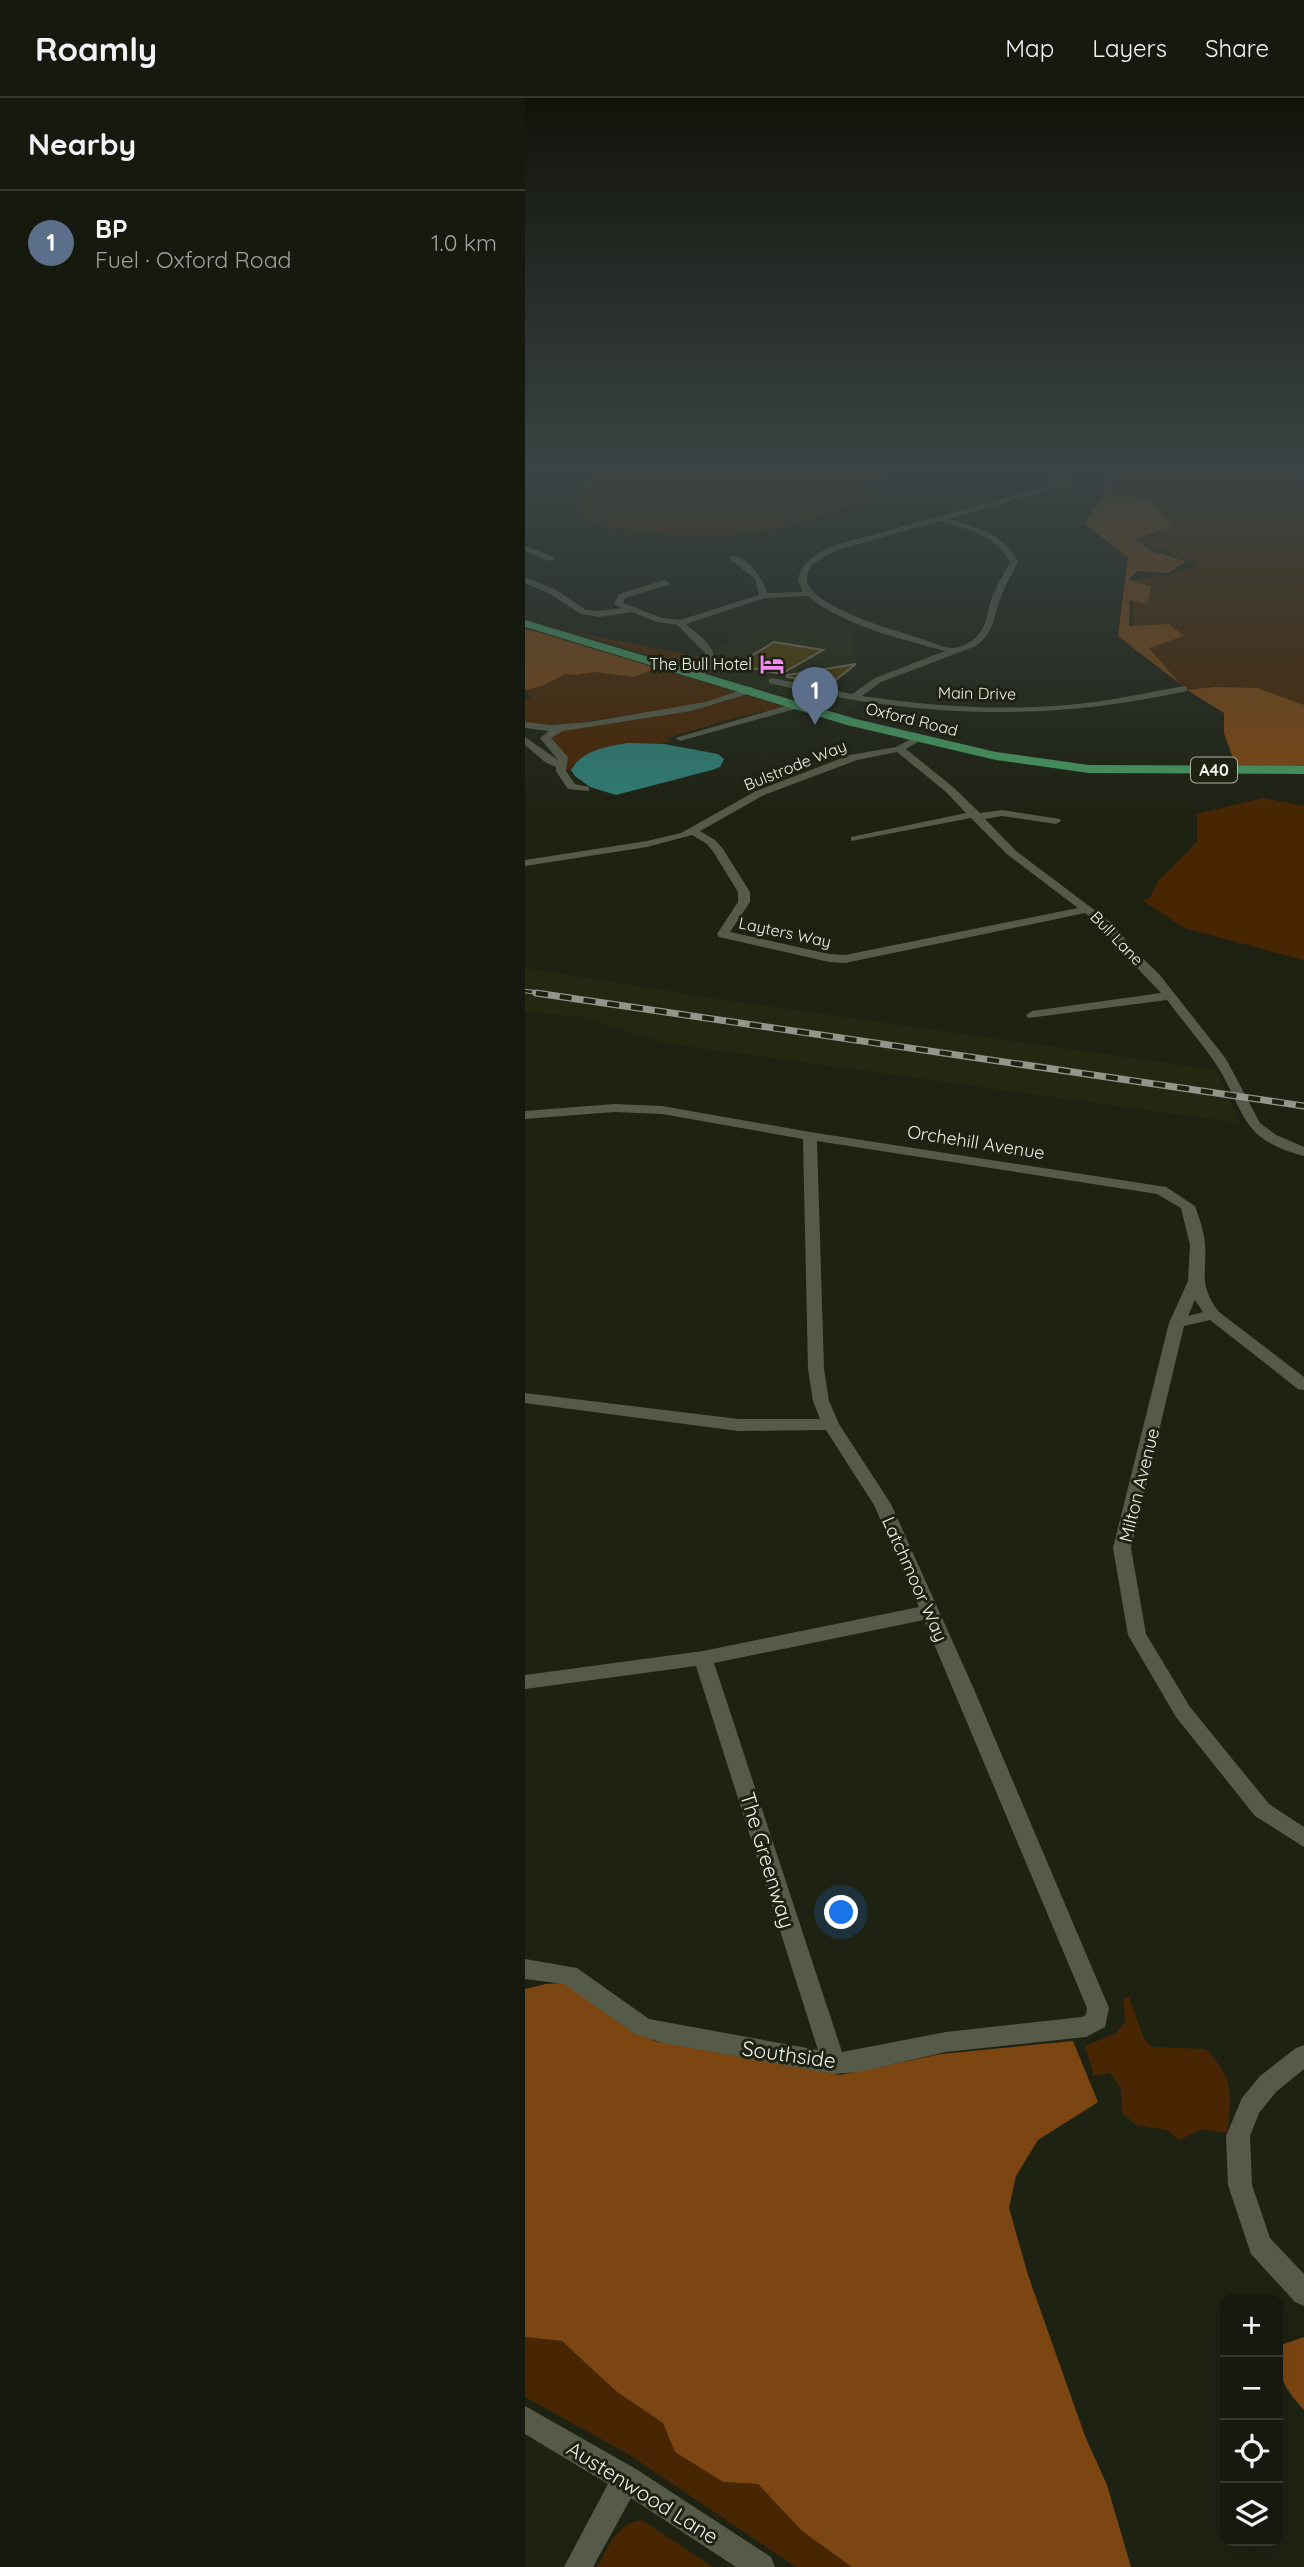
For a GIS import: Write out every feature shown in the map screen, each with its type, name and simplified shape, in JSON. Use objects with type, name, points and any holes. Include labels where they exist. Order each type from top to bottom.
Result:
[{"type":"main road","name":"Oxford Road","points":[[525,623],[697,676],[918,739],[1028,761],[1089,769],[1304,771]]},
{"type":"street","points":[[533,583],[553,592],[584,612],[599,614],[631,610]]},
{"type":"street","points":[[664,583],[622,596],[618,604],[660,621],[680,623],[764,596],[807,594],[846,616],[954,652]]},
{"type":"street","points":[[760,583],[764,596]]},
{"type":"street","points":[[802,583],[807,594]]},
{"type":"street","points":[[853,698],[878,680],[972,644],[988,629],[996,598],[1003,583]]},
{"type":"street","points":[[680,623],[692,636],[703,642],[711,655],[711,667],[697,676]]},
{"type":"street","name":"Main Drive","points":[[772,681],[853,698],[915,707],[1021,710],[1093,705],[1184,689]]},
{"type":"street","points":[[525,725],[560,728],[706,705],[751,690]]},
{"type":"street","points":[[680,738],[799,705]]},
{"type":"street","points":[[536,727],[563,757],[561,771],[572,786],[585,789]]},
{"type":"street","points":[[526,741],[545,738],[560,728]]},
{"type":"street","name":"Bulstrode Way","points":[[525,863],[647,845],[694,832],[760,793],[854,757],[899,749],[918,739]]},
{"type":"street","points":[[526,741],[549,760],[561,765]]},
{"type":"street","points":[[538,751],[554,747]]},
{"type":"street","name":"Bull Lane","points":[[899,749],[949,789],[1012,853],[1109,926],[1128,951],[1170,996],[1229,1073],[1254,1125],[1271,1138],[1304,1152]]},
{"type":"street","points":[[856,839],[976,815],[1002,813],[1056,821]]},
{"type":"street","name":"Layters Way","points":[[694,832],[711,842],[719,851],[744,892],[744,902],[723,934],[829,958],[845,959],[1089,909]]},
{"type":"street","points":[[1032,1014],[1170,996]]},
{"type":"street","name":"Orchehill Avenue","points":[[525,1115],[614,1108],[661,1110],[810,1136],[1161,1190],[1188,1206],[1196,1234],[1194,1284]]},
{"type":"street","name":"Latchmoor Way","points":[[810,1136],[816,1369],[821,1401],[831,1424],[882,1504],[1098,2008]]},
{"type":"street","points":[[1194,1284],[1201,1302],[1213,1315],[1304,1385]]},
{"type":"street","name":"Milton Avenue","points":[[1194,1284],[1177,1323],[1122,1548],[1137,1635],[1183,1712],[1262,1810],[1304,1838]]},
{"type":"street","points":[[1177,1323],[1213,1315]]},
{"type":"street","points":[[525,1398],[738,1425],[831,1424]]},
{"type":"street","points":[[525,1682],[703,1658],[930,1612]]},
{"type":"street","name":"The Greenway","points":[[703,1658],[834,2063]]},
{"type":"street","name":"Southside","points":[[525,1969],[569,1975],[634,2021],[663,2033],[834,2063],[858,2061],[946,2042],[1086,2027],[1097,2020],[1098,2008]]},
{"type":"street","points":[[1304,2055],[1262,2091],[1250,2106],[1238,2136],[1240,2185],[1260,2245],[1304,2293]]},
{"type":"street","name":"Austenwood Lane","points":[[525,2419],[761,2567]]},
{"type":"street","points":[[578,2567],[626,2480]]},
{"type":"shaded area","points":[[1125,583],[1151,586],[1147,604],[1130,600],[1129,626],[1169,624],[1184,636],[1149,648],[1180,684],[1118,636]]},
{"type":"shaded area","points":[[1133,583],[1304,583],[1304,705],[1258,688],[1187,690],[1132,639]]},
{"type":"shaded area","points":[[759,624],[853,631],[855,663],[850,673],[821,694],[864,702],[841,713],[682,666]]},
{"type":"shaded area","points":[[525,629],[657,668],[633,677],[594,672],[565,674],[542,686],[525,690]]},
{"type":"shaded area","points":[[569,631],[701,657],[682,666]]},
{"type":"shaded area","points":[[657,668],[733,691],[733,694],[683,706],[579,723],[525,723],[525,699],[531,698],[525,690],[542,686],[564,674],[594,672],[633,677]]},
{"type":"shaded area","points":[[1214,687],[1258,688],[1304,705],[1304,767],[1236,767],[1224,733],[1224,713],[1187,690]]},
{"type":"shaded area","points":[[745,695],[786,707],[742,716],[667,738],[672,742],[573,765],[571,770],[566,770],[550,738],[565,729],[703,707]]},
{"type":"shaded area","points":[[1263,798],[1304,806],[1304,960],[1184,928],[1142,900],[1150,898],[1158,881],[1197,842],[1197,814]]},
{"type":"shaded area","points":[[525,968],[719,999],[1217,1070],[1240,1123],[664,1043],[583,1017],[525,1012]]},
{"type":"shaded area","points":[[579,1982],[654,2041],[840,2075],[941,2054],[1073,2041],[1098,2102],[1038,2140],[1016,2176],[1009,2208],[1028,2275],[1085,2436],[1107,2485],[1131,2567],[852,2567],[802,2531],[758,2484],[723,2482],[675,2452],[663,2423],[616,2391],[562,2341],[525,2337],[525,1989],[546,1984]]},
{"type":"shaded area","points":[[1129,1997],[1144,2039],[1152,2047],[1206,2049],[1215,2060],[1227,2079],[1229,2088],[1227,2133],[1203,2129],[1179,2140],[1167,2130],[1136,2125],[1122,2113],[1121,2089],[1110,2073],[1094,2076],[1085,2046],[1116,2033],[1126,2021],[1123,1999]]},
{"type":"shaded area","points":[[525,2337],[561,2341],[663,2423],[675,2452],[723,2482],[758,2484],[802,2531],[852,2567],[796,2567],[628,2454],[525,2397]]},
{"type":"shaded area","points":[[1304,2337],[1304,2410],[1283,2381],[1283,2344]]},
{"type":"shaded area","points":[[642,2520],[713,2567],[597,2567],[609,2544],[620,2531],[633,2522]]},
{"type":"water","points":[[627,743],[664,744],[718,754],[724,759],[720,767],[712,770],[616,795],[590,787],[571,770],[588,754]]},
{"type":"building","name":"The Bull Hotel","points":[[774,642],[823,650],[781,674],[736,665]]},
{"type":"building","points":[[856,664],[829,685],[787,677],[787,675]]},
{"type":"railway","points":[[525,991],[548,994]]},
{"type":"railway","points":[[536,993],[1304,1106]]},
{"type":"place","name":"The Bull Hotel","points":[[772,664]]},
{"type":"place","name":"BP","points":[[815,725]]}]
